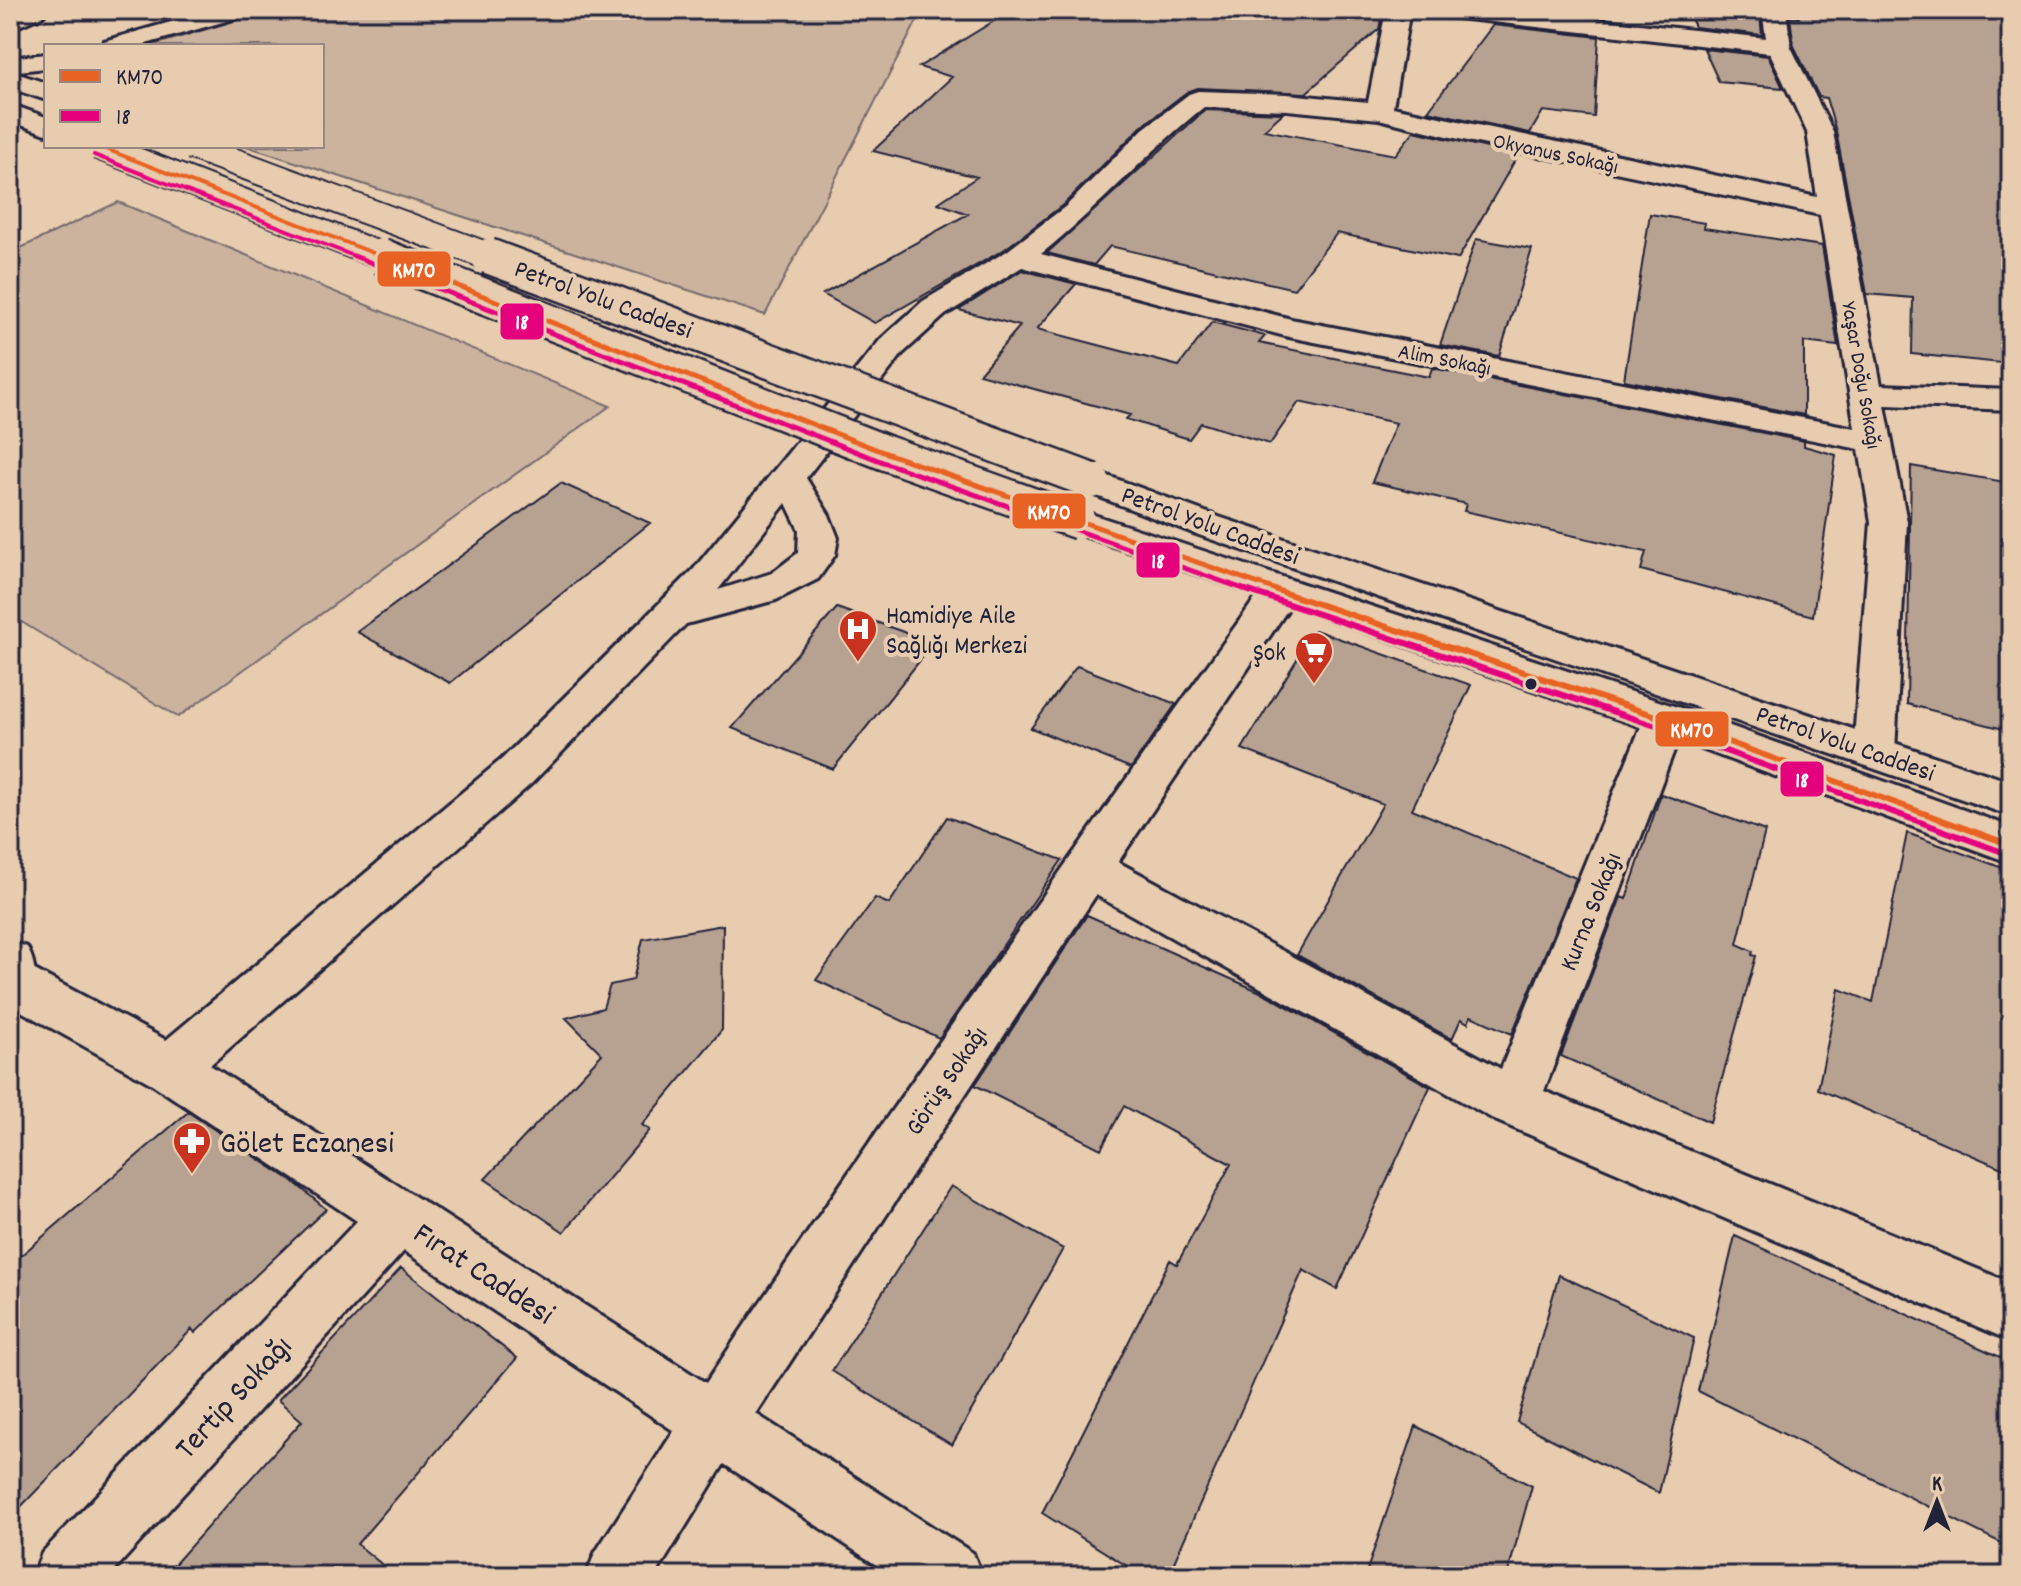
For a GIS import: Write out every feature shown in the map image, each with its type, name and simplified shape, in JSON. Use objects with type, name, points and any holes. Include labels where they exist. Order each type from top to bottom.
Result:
[{"type":"street","points":[[10,23],[36,10]]},
{"type":"street","points":[[120,44],[239,10]]},
{"type":"street","points":[[1379,111],[1398,10]]},
{"type":"street","points":[[1449,10],[1779,47]]},
{"type":"street","name":"Yaşar Doğu Sokağı","points":[[1774,10],[1779,47],[1820,132],[1889,522],[1874,752]]},
{"type":"street","points":[[10,65],[44,61]]},
{"type":"street","points":[[10,79],[44,91]]},
{"type":"street","name":"Okyanus Sokağı","points":[[170,1068],[517,771],[707,579],[892,346],[934,308],[1018,257],[1076,212],[1152,135],[1198,99],[1287,102],[1379,111],[1463,132],[1833,209]]},
{"type":"street","points":[[10,112],[41,124]]},
{"type":"street","points":[[10,120],[41,124]]},
{"type":"street","name":"Petrol Yolu Caddesi","points":[[103,148],[886,453],[1281,591],[1665,719],[2011,845]]},
{"type":"street","name":"Petrol Yolu Caddesi","points":[[197,148],[1206,525],[2011,799]]},
{"type":"street","name":"Alim Sokağı","points":[[1018,257],[1289,328],[1875,442]]},
{"type":"street","points":[[1866,394],[2011,400]]},
{"type":"street","points":[[672,614],[766,590],[800,576],[818,556],[819,537],[788,477]]},
{"type":"street","name":"Görüş Sokağı","points":[[618,1576],[714,1422],[1088,868],[1281,591]]},
{"type":"street","name":"Kurna Sokağı","points":[[1513,1103],[1665,719]]},
{"type":"street","points":[[1088,868],[1513,1103],[2011,1312]]},
{"type":"street","name":"Fırat Caddesi","points":[[11,977],[170,1068],[950,1576]]},
{"type":"street","name":"Tertip Sokağı","points":[[65,1576],[399,1216]]},
{"type":"shaded area","points":[[270,10],[927,10],[920,15],[765,315],[252,148],[324,148],[324,44],[158,44]]},
{"type":"shaded area","points":[[118,202],[610,406],[178,717],[10,615],[10,253]]},
{"type":"building","points":[[1012,10],[1383,10],[1379,29],[1306,93],[1198,88],[1187,92],[1141,127],[1064,204],[1005,249],[875,323],[823,294],[968,214],[938,203],[977,177],[873,151],[952,77],[919,67]]},
{"type":"building","points":[[1795,10],[1859,10],[2011,20],[2011,364],[1912,354],[1913,298],[1867,294],[1836,131],[1826,98],[1819,97],[1794,46],[1790,18],[1799,18]]},
{"type":"building","points":[[1688,12],[1760,16],[1762,35],[1695,27]]},
{"type":"building","points":[[1493,25],[1599,37],[1594,117],[1543,111],[1530,133],[1428,111]]},
{"type":"building","points":[[1704,49],[1768,56],[1783,88],[1719,82]]},
{"type":"building","points":[[1205,110],[1283,113],[1264,130],[1395,155],[1414,131],[1518,155],[1458,259],[1337,233],[1294,289],[1110,246],[1094,265],[1047,253]]},
{"type":"building","points":[[1650,214],[1705,223],[1704,228],[1822,246],[1838,346],[1804,342],[1804,415],[1624,380]]},
{"type":"building","points":[[1476,239],[1532,249],[1499,356],[1440,345]]},
{"type":"building","points":[[1022,270],[1076,284],[1037,329],[1179,366],[1212,322],[1265,336],[1259,343],[1429,377],[1432,368],[1804,441],[1804,446],[1836,455],[1813,616],[1641,570],[1646,552],[1464,511],[1466,504],[1372,482],[1396,423],[1299,402],[1270,444],[1201,423],[1189,439],[1126,419],[1130,415],[979,374],[1020,326],[959,310]]},
{"type":"building","points":[[1911,466],[2011,483],[2011,731],[1907,704]]},
{"type":"building","points":[[561,483],[650,523],[450,683],[357,632]]},
{"type":"building","name":"Hamidiye Aile Sağlığı Merkezi","points":[[837,608],[934,643],[833,769],[732,728]]},
{"type":"building","points":[[1315,630],[1471,685],[1412,809],[1576,878],[1512,1034],[1471,1016],[1468,1023],[1461,1019],[1452,1039],[1297,955],[1383,804],[1242,749]]},
{"type":"building","points":[[1077,666],[1176,704],[1131,768],[1031,728]]},
{"type":"building","points":[[1661,794],[1765,831],[1737,944],[1753,951],[1752,955],[1756,956],[1710,1122],[1561,1056],[1621,897],[1626,899]]},
{"type":"building","points":[[947,817],[1062,860],[939,1038],[816,980],[875,898],[889,904]]},
{"type":"building","points":[[1907,833],[2011,871],[2011,922],[2006,961],[2011,963],[2011,1172],[1818,1089],[1839,989],[1873,1002]]},
{"type":"building","points":[[1087,915],[1265,994],[1430,1087],[1337,1289],[1303,1270],[1168,1576],[1143,1576],[1042,1513],[1170,1260],[1177,1264],[1231,1164],[1124,1106],[1101,1149],[975,1085]]},
{"type":"building","points":[[723,925],[722,1030],[642,1125],[650,1130],[564,1232],[485,1179],[602,1054],[566,1018],[603,1008],[610,985],[633,980],[643,939]]},
{"type":"building","points":[[188,1112],[295,1183],[326,1209],[195,1333],[192,1329],[10,1518],[10,1265]]},
{"type":"building","points":[[951,1186],[1063,1249],[952,1445],[832,1371]]},
{"type":"building","points":[[1735,1236],[2011,1362],[2011,1548],[1698,1391]]},
{"type":"building","points":[[401,1268],[517,1358],[357,1544],[396,1576],[164,1576],[302,1421],[278,1400]]},
{"type":"building","points":[[1559,1275],[1694,1338],[1659,1493],[1517,1422]]},
{"type":"building","points":[[1416,1426],[1532,1486],[1507,1576],[1365,1576]]},
{"type":"transit line","name":"KM70","points":[[103,148],[886,453],[1186,560],[1665,719],[2011,845]]},
{"type":"transit line","name":"18","points":[[94,155],[883,462],[1183,569],[1662,728],[2008,854]]},
{"type":"place","name":"Hamidiye Aile Sağlığı Merkezi","points":[[858,663]]},
{"type":"place","name":"Şok","points":[[1314,685]]},
{"type":"place","name":"Gölet Eczanesi","points":[[192,1175]]}]
